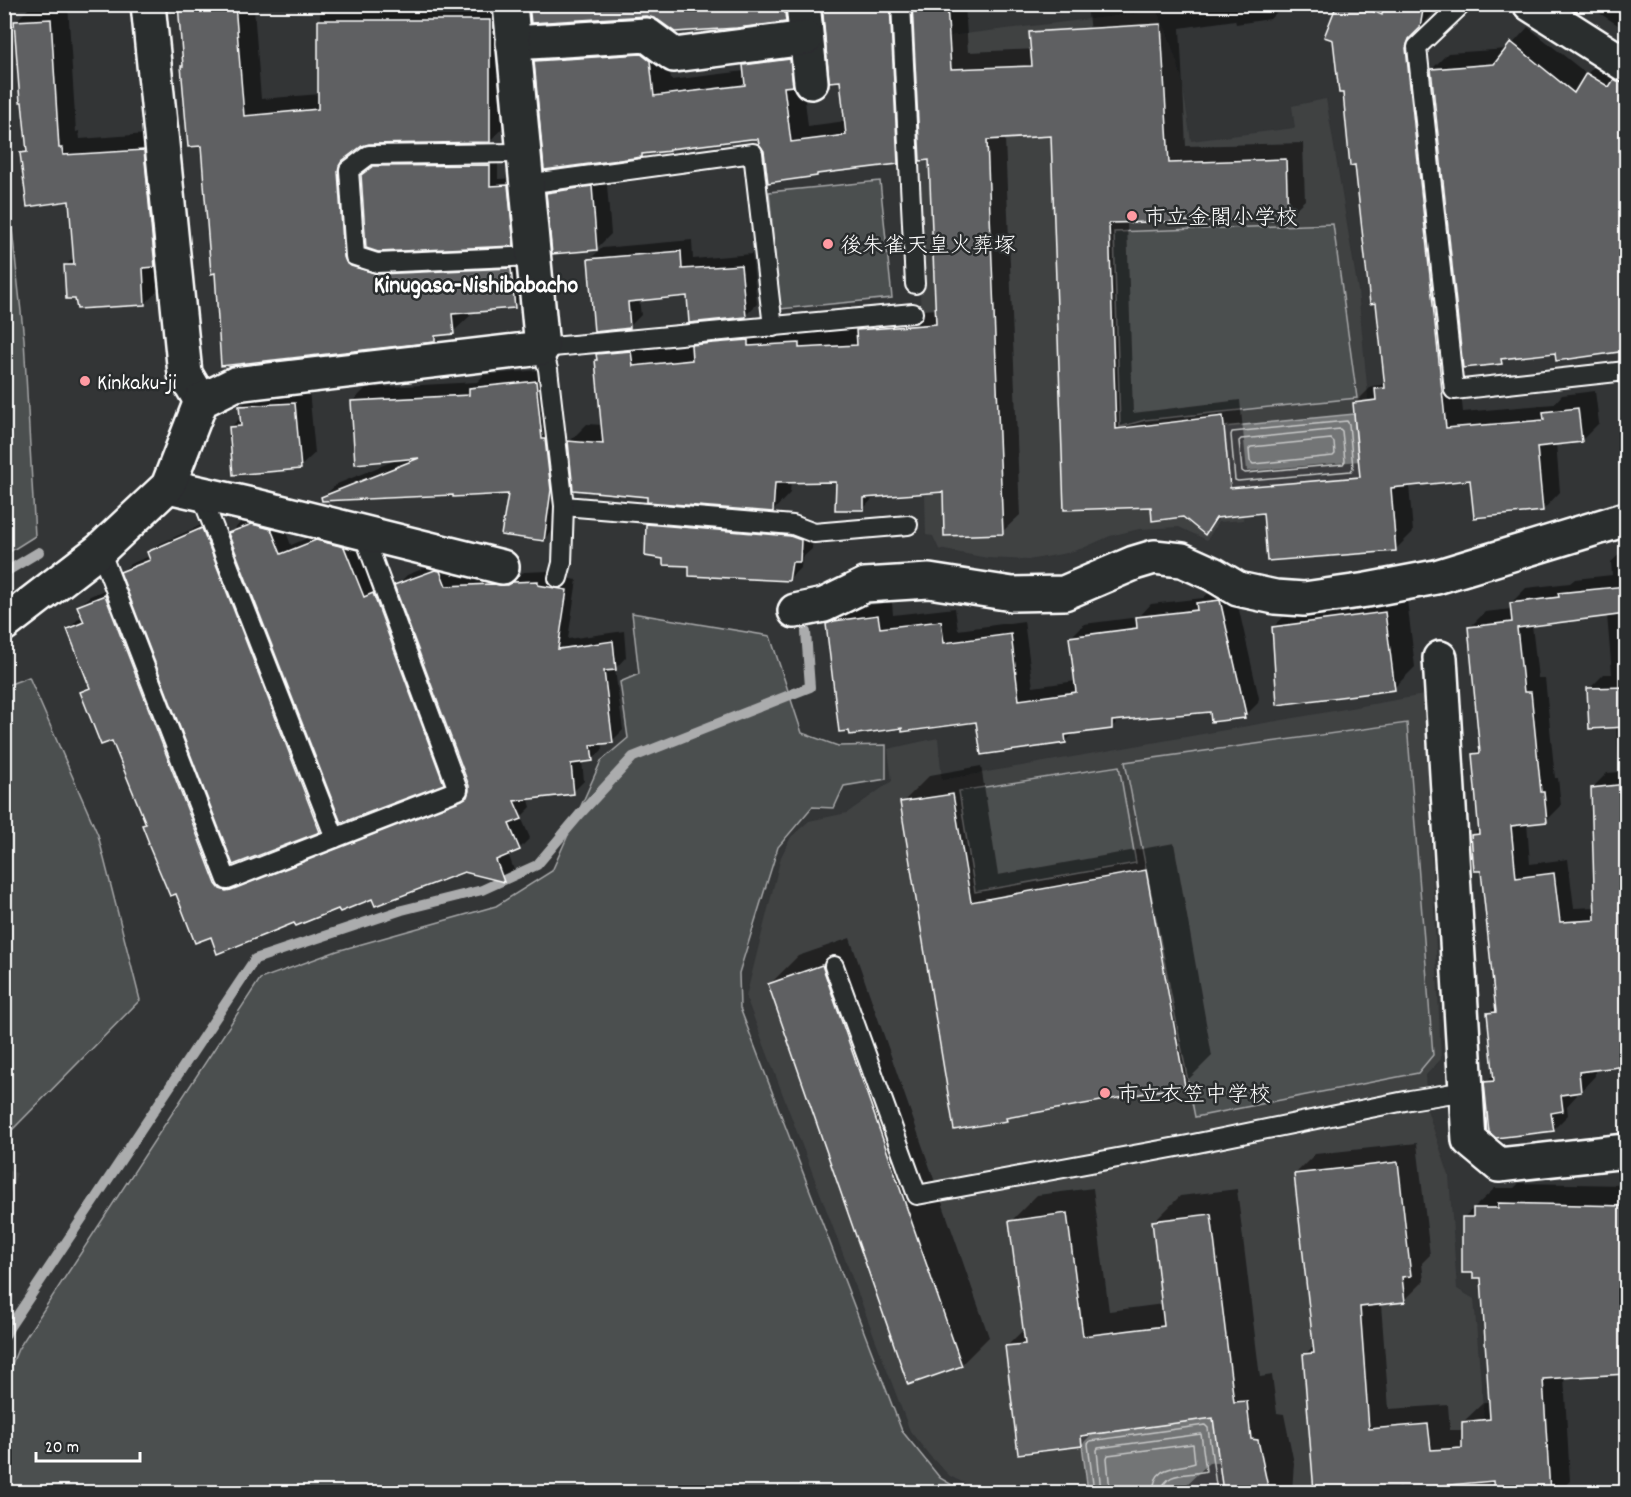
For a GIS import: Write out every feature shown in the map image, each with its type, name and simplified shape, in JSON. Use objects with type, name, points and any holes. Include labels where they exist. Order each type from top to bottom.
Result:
[{"type":"street","points":[[148,4],[185,374],[201,401]]},
{"type":"street","points":[[4,624],[100,550],[168,486],[201,401],[235,384],[542,348],[510,4]]},
{"type":"street","points":[[803,4],[811,82]]},
{"type":"street","points":[[1530,4],[1626,64]]},
{"type":"street","points":[[513,43],[647,35],[674,55],[806,38]]},
{"type":"street","points":[[168,486],[502,567]]},
{"type":"street","points":[[795,611],[824,604],[865,585],[929,581],[1012,594],[1064,592],[1154,557],[1182,560],[1213,574],[1238,589],[1275,597],[1304,599],[1436,577],[1626,519]]},
{"type":"street","points":[[1440,658],[1469,1140],[1499,1165],[1626,1151]]},
{"type":"lane","points":[[901,4],[915,284]]},
{"type":"lane","points":[[1462,4],[1417,47],[1454,390],[1626,371]]},
{"type":"lane","points":[[533,256],[377,263],[355,256],[349,170],[369,155],[525,168],[753,153],[773,327]]},
{"type":"lane","points":[[558,578],[562,563],[564,506],[548,369],[542,348],[914,313]]},
{"type":"lane","points":[[201,495],[335,838]]},
{"type":"lane","points":[[564,506],[793,525],[814,533],[908,525]]},
{"type":"lane","points":[[100,550],[227,880],[458,790],[363,533]]},
{"type":"lane","points":[[834,966],[917,1195],[1466,1091]]},
{"type":"shaded area","name":"市立金閣小学校","points":[[1157,11],[1167,32],[1181,75],[1191,141],[1295,128],[1292,106],[1326,99],[1358,291],[1377,491],[1245,502],[1243,520],[1218,522],[1207,540],[1179,527],[1139,529],[1110,536],[1067,553],[1028,560],[988,558],[939,549],[933,536],[926,535],[914,40]]},
{"type":"shaded area","points":[[5,165],[24,339],[35,536],[5,555]]},
{"type":"shaded area","points":[[880,181],[892,298],[780,309],[769,192]]},
{"type":"shaded area","points":[[1333,224],[1357,398],[1145,420],[1120,427],[1114,232]]},
{"type":"shaded area","points":[[632,613],[770,636],[802,733],[838,746],[886,745],[886,779],[844,786],[834,808],[812,807],[778,847],[739,973],[740,1008],[902,1431],[940,1478],[964,1492],[5,1492],[5,1381],[18,1349],[260,979],[337,951],[496,906],[552,871],[601,761],[628,738],[620,682],[639,674]]},
{"type":"shaded area","points":[[29,677],[98,835],[140,1000],[13,1129],[5,1130],[5,686]]},
{"type":"shaded area","name":"市立衣笠中学校","points":[[1424,695],[1441,1059],[1425,1076],[1427,1110],[1449,1176],[1457,1289],[1474,1299],[1490,1492],[982,1492],[950,1476],[910,1431],[746,997],[781,857],[791,837],[809,821],[847,813],[892,781],[888,749],[938,738],[942,780]]},
{"type":"shaded area","points":[[1407,723],[1433,1055],[1418,1073],[1195,1117],[1125,762]]},
{"type":"shaded area","points":[[1119,766],[1136,863],[975,892],[959,791]]},
{"type":"shaded area","points":[[4,1170],[17,1173],[5,1208]]},
{"type":"water","points":[[1354,414],[1360,477],[1230,488],[1224,427]]},
{"type":"water","points":[[1213,1418],[1223,1491],[1204,1492],[1203,1486],[1155,1492],[1088,1492],[1081,1436]]},
{"type":"building","points":[[178,4],[235,4],[244,116],[318,109],[318,20],[490,20],[490,142],[369,144],[362,146],[342,161],[338,171],[344,257],[351,266],[378,274],[511,268],[515,308],[452,314],[454,334],[435,336],[435,342],[221,366],[215,273],[211,274],[201,146],[188,147]]},
{"type":"building","points":[[529,4],[784,4],[786,22],[675,32],[658,20],[646,16],[531,23]]},
{"type":"building","points":[[822,4],[890,4],[898,164],[817,174],[817,176],[768,183],[764,151],[758,139],[751,139],[670,149],[670,151],[642,154],[642,157],[544,170],[534,61],[641,54],[650,61],[654,96],[745,85],[743,65],[790,59],[793,86],[784,87],[791,142],[846,135],[840,81],[829,82]]},
{"type":"building","points":[[912,4],[947,4],[951,69],[1032,66],[1029,32],[1161,24],[1169,163],[1286,159],[1288,219],[1109,223],[1116,429],[1223,416],[1230,488],[1360,477],[1353,403],[1376,400],[1375,389],[1385,388],[1376,303],[1370,304],[1355,165],[1350,166],[1343,93],[1339,93],[1333,40],[1324,37],[1337,4],[1355,4],[1382,15],[1383,5],[1423,10],[1420,28],[1409,39],[1406,48],[1446,428],[1544,420],[1543,412],[1578,408],[1582,442],[1537,447],[1543,511],[1474,518],[1470,480],[1391,488],[1396,551],[1267,561],[1263,513],[1216,518],[1205,535],[1183,517],[1152,521],[1151,507],[1064,510],[1051,136],[987,140],[1003,534],[944,536],[943,492],[864,498],[864,510],[835,510],[836,482],[775,483],[773,512],[647,502],[647,497],[573,490],[568,441],[603,444],[596,354],[631,351],[633,366],[692,360],[691,345],[748,340],[748,346],[799,343],[799,348],[857,345],[856,330],[936,324],[929,160],[920,161]]},
{"type":"building","points":[[51,19],[59,148],[62,148],[63,155],[144,150],[155,267],[143,268],[145,305],[77,309],[75,299],[66,299],[64,265],[74,265],[69,201],[27,207],[20,153],[27,152],[22,102],[20,102],[14,21]]},
{"type":"building","points":[[1511,42],[1574,93],[1586,73],[1609,87],[1614,79],[1626,84],[1626,351],[1556,361],[1555,353],[1501,359],[1502,364],[1463,368],[1431,69],[1494,64]]},
{"type":"building","points":[[490,165],[490,186],[508,185],[514,246],[378,252],[366,248],[361,175],[373,166]]},
{"type":"building","points":[[592,186],[597,250],[552,254],[546,193]]},
{"type":"building","points":[[681,251],[682,269],[741,265],[746,317],[689,323],[687,296],[628,302],[630,328],[594,332],[588,259]]},
{"type":"building","points":[[536,381],[542,439],[545,439],[551,490],[544,541],[501,535],[508,494],[322,501],[321,497],[419,458],[355,464],[351,401],[469,395],[469,388]]},
{"type":"building","points":[[295,403],[301,469],[233,475],[229,427],[241,426],[239,406]]},
{"type":"building","points":[[252,524],[271,529],[281,554],[316,540],[344,547],[364,597],[373,593],[444,784],[341,823],[228,533]]},
{"type":"building","points":[[646,524],[790,536],[801,540],[800,562],[792,562],[789,581],[689,576],[689,566],[663,565],[663,559],[645,556]]},
{"type":"building","points":[[202,528],[320,832],[233,865],[120,572],[150,560],[147,552]]},
{"type":"building","points":[[435,570],[440,571],[446,586],[507,585],[512,582],[538,581],[538,585],[567,590],[558,649],[613,641],[616,670],[604,671],[613,743],[591,745],[593,761],[571,764],[574,794],[514,801],[522,819],[509,824],[520,850],[496,860],[504,882],[464,872],[375,906],[372,899],[340,912],[338,909],[296,926],[294,923],[217,954],[211,937],[195,943],[176,894],[170,896],[148,844],[142,825],[146,824],[112,741],[101,745],[80,692],[90,688],[67,629],[84,622],[77,606],[105,595],[216,884],[220,889],[226,891],[467,797],[469,786],[394,585]]},
{"type":"building","points":[[1626,586],[1626,614],[1517,628],[1524,692],[1531,692],[1541,792],[1544,792],[1547,822],[1511,826],[1516,878],[1554,873],[1560,922],[1595,920],[1591,788],[1626,784],[1626,1066],[1579,1072],[1581,1092],[1561,1095],[1563,1111],[1551,1113],[1554,1131],[1496,1138],[1489,1132],[1484,1082],[1494,1081],[1487,1013],[1496,1012],[1481,871],[1474,871],[1471,835],[1479,834],[1472,754],[1480,753],[1468,627],[1512,622],[1510,603],[1559,597],[1558,593]]},
{"type":"building","points":[[1220,600],[1246,714],[1244,714],[1245,718],[1211,722],[1210,712],[1112,721],[1112,729],[1065,735],[1066,743],[981,755],[976,722],[902,732],[902,728],[850,735],[849,731],[839,732],[826,624],[834,621],[878,615],[880,628],[941,621],[944,643],[1011,634],[1019,700],[1076,692],[1069,637],[1137,628],[1136,617],[1197,610],[1196,603]]},
{"type":"building","points":[[1385,612],[1395,690],[1277,705],[1272,627]]},
{"type":"building","points":[[1626,687],[1626,727],[1589,729],[1587,688]]},
{"type":"building","points":[[953,794],[971,902],[1146,870],[1185,1086],[1006,1118],[1007,1121],[954,1130],[900,802]]},
{"type":"building","points":[[822,965],[962,1366],[908,1385],[768,984]]},
{"type":"building","points":[[1398,1162],[1411,1276],[1402,1277],[1405,1302],[1360,1307],[1369,1429],[1428,1424],[1431,1450],[1462,1448],[1462,1422],[1490,1419],[1481,1278],[1473,1278],[1473,1273],[1462,1273],[1462,1217],[1473,1217],[1473,1208],[1498,1208],[1498,1203],[1626,1206],[1626,1374],[1543,1379],[1550,1492],[1494,1492],[1493,1481],[1372,1492],[1372,1488],[1314,1492],[1303,1354],[1314,1353],[1294,1174]]},
{"type":"building","points":[[1067,1213],[1083,1336],[1164,1326],[1152,1221],[1211,1214],[1234,1402],[1247,1401],[1251,1439],[1258,1440],[1269,1492],[1223,1492],[1213,1418],[1081,1436],[1082,1446],[1018,1454],[1005,1346],[1025,1344],[1009,1221]]},
{"type":"waterway","points":[[4,573],[39,552]]},
{"type":"waterway","points":[[4,1338],[255,959],[402,910],[482,890],[537,865],[633,757],[810,687],[806,632]]},
{"type":"place","name":"市立金閣小学校","points":[[1132,216]]},
{"type":"place","name":"後朱雀天皇火葬塚","points":[[828,244]]},
{"type":"place","name":"Kinkaku-ji","points":[[85,381]]},
{"type":"place","name":"市立衣笠中学校","points":[[1105,1093]]},
{"type":"district","name":"Kinugasa-Nishibabacho","points":[[476,284]]}]
